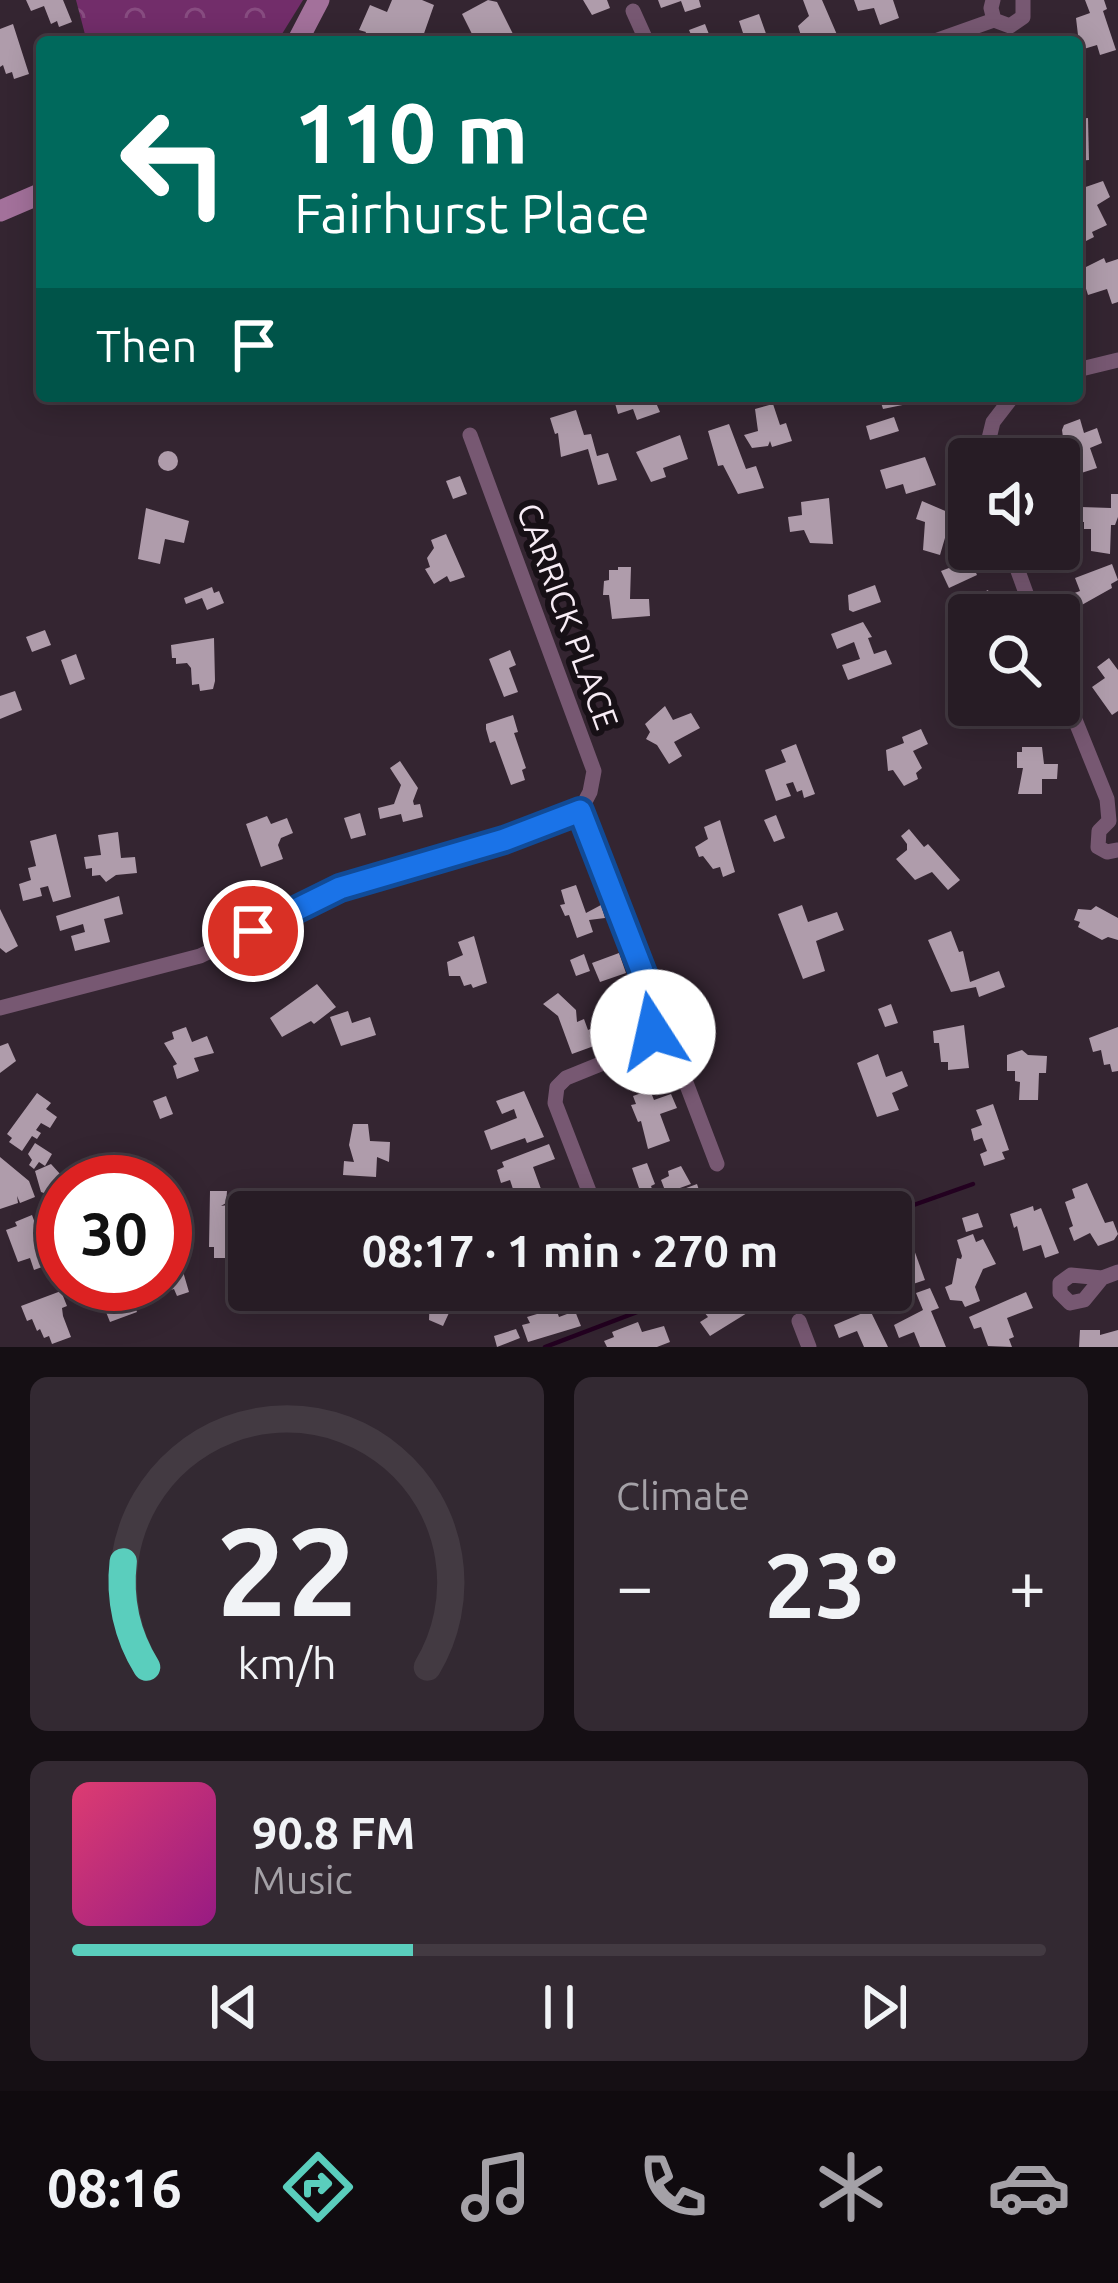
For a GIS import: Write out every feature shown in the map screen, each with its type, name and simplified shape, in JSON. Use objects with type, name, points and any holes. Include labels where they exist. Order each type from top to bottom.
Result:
[{"type":"street","points":[[300,36],[320,0]]},
{"type":"street","points":[[993,0],[994,20],[1004,26],[1015,25],[1023,17],[1024,3],[1042,0]]},
{"type":"street","points":[[633,11],[644,36]]},
{"type":"street","points":[[949,36],[994,20]]},
{"type":"street","points":[[0,211],[36,196]]},
{"type":"street","points":[[1083,369],[1118,360]]},
{"type":"street","points":[[989,438],[993,422],[1008,402]]},
{"type":"street","name":"CARRICK PLACE","points":[[470,438],[594,771],[580,811]]},
{"type":"street","points":[[1078,726],[1114,824],[1099,831],[1098,847],[1107,852],[1118,850]]},
{"type":"street","points":[[0,1008],[200,956],[340,888],[504,840],[580,811],[653,999],[653,1032],[640,1048],[566,1078],[557,1087],[555,1102],[589,1191]]},
{"type":"street","points":[[653,1032],[672,1046],[717,1163]]},
{"type":"street","points":[[799,1321],[808,1347]]},
{"type":"green space","points":[[76,0],[303,0],[281,36],[85,36]]},
{"type":"building","points":[[26,0],[63,0],[72,22],[59,27],[57,21],[51,24],[44,6],[31,11]]},
{"type":"building","points":[[392,0],[434,5],[423,36],[364,36],[366,32],[359,30],[370,5],[387,12]]},
{"type":"building","points":[[488,0],[497,2],[514,36],[473,36],[462,14]]},
{"type":"building","points":[[583,0],[607,0],[610,8],[592,15]]},
{"type":"building","points":[[658,0],[699,0],[701,7],[685,12],[681,1],[661,8]]},
{"type":"building","points":[[803,0],[822,0],[838,36],[801,36],[798,26],[809,16]]},
{"type":"building","points":[[854,0],[893,0],[899,18],[880,25],[874,8],[858,11]]},
{"type":"building","points":[[1085,0],[1104,0],[1116,50],[1100,55],[1097,45],[1083,49],[1083,36],[1072,36],[1078,35],[1076,18],[1090,13]]},
{"type":"building","points":[[759,14],[767,36],[744,36],[739,21]]},
{"type":"building","points":[[13,24],[29,74],[14,79],[12,72],[6,74],[0,67],[0,29]]},
{"type":"building","points":[[705,24],[710,36],[692,36],[689,30]]},
{"type":"building","points":[[1083,118],[1088,118],[1089,160],[1083,160]]},
{"type":"building","points":[[1103,181],[1110,197],[1097,205],[1107,225],[1084,242],[1083,240],[1083,188]]},
{"type":"building","points":[[1104,258],[1106,263],[1118,259],[1118,302],[1112,304],[1107,289],[1088,295],[1083,268]]},
{"type":"building","points":[[615,402],[656,402],[660,412],[637,420],[633,409],[618,414]]},
{"type":"building","points":[[881,402],[917,402],[883,409]]},
{"type":"building","points":[[773,404],[792,441],[772,447],[770,441],[768,446],[752,448],[744,435],[758,431],[755,409]]},
{"type":"building","points":[[576,410],[584,435],[591,434],[597,456],[608,453],[617,480],[598,485],[588,449],[561,457],[558,433],[550,418]]},
{"type":"building","points":[[894,417],[899,431],[870,440],[866,426]]},
{"type":"building","points":[[1080,419],[1084,433],[1097,428],[1102,443],[1090,448],[1097,468],[1080,473],[1080,438],[1063,438],[1064,425]]},
{"type":"building","points":[[729,424],[746,469],[756,466],[764,488],[738,494],[723,465],[718,466],[708,431]]},
{"type":"building","points":[[680,435],[688,459],[663,468],[666,477],[651,482],[636,452]]},
{"type":"building","points":[[168,451],[178,461],[168,471],[158,461]]},
{"type":"building","points":[[925,457],[936,485],[906,494],[903,484],[886,489],[880,470]]},
{"type":"building","points":[[460,476],[467,494],[453,499],[446,481]]},
{"type":"building","points":[[1111,494],[1118,494],[1110,554],[1091,551],[1091,529],[1084,529],[1080,522],[1081,507],[1111,508]]},
{"type":"building","points":[[829,498],[833,544],[810,543],[804,530],[790,532],[788,517],[802,515],[801,502]]},
{"type":"building","points":[[922,501],[948,512],[940,555],[923,550],[925,522],[916,519]]},
{"type":"building","points":[[146,508],[189,521],[184,543],[165,539],[160,564],[138,559]]},
{"type":"building","points":[[446,534],[465,577],[450,582],[447,576],[434,584],[425,569],[430,567],[427,558],[434,548],[431,540]]},
{"type":"building","points":[[1112,564],[1118,580],[1080,606],[1080,594],[1072,594],[1080,591],[1075,578]]},
{"type":"building","points":[[631,567],[630,599],[649,599],[650,616],[612,619],[609,595],[603,595],[604,581],[609,580],[609,570]]},
{"type":"building","points":[[975,570],[977,575],[949,588],[941,571]]},
{"type":"building","points":[[875,585],[881,602],[849,610],[848,595]]},
{"type":"building","points":[[212,587],[224,603],[207,610],[202,598],[186,604],[184,598]]},
{"type":"building","points":[[863,622],[872,637],[868,638],[874,654],[886,650],[892,664],[848,680],[842,665],[860,659],[854,642],[837,649],[831,634]]},
{"type":"building","points":[[45,630],[51,645],[32,652],[26,637]]},
{"type":"building","points":[[214,638],[213,689],[200,691],[199,684],[192,685],[187,663],[176,664],[172,658],[171,645]]},
{"type":"building","points":[[510,650],[516,665],[509,668],[518,692],[504,697],[489,659]]},
{"type":"building","points":[[76,654],[85,679],[70,685],[61,660]]},
{"type":"building","points":[[1109,658],[1118,670],[1118,711],[1112,715],[1092,687],[1105,678],[1097,667]]},
{"type":"building","points":[[15,691],[22,710],[0,719],[0,696]]},
{"type":"building","points":[[665,706],[673,720],[691,713],[700,728],[674,742],[682,756],[669,764],[657,745],[646,739],[650,732],[645,724]]},
{"type":"building","points":[[513,715],[526,768],[522,770],[525,780],[511,785],[486,724]]},
{"type":"building","points":[[921,729],[928,744],[913,751],[922,768],[916,773],[918,779],[904,786],[893,770],[888,771],[886,750]]},
{"type":"building","points":[[796,744],[815,794],[804,798],[793,782],[786,784],[791,796],[776,801],[765,770],[786,762],[781,750]]},
{"type":"building","points":[[1022,747],[1042,747],[1044,764],[1058,764],[1057,779],[1042,779],[1042,794],[1018,794],[1023,768],[1017,768],[1017,752]]},
{"type":"building","points":[[400,761],[418,788],[413,801],[420,804],[423,817],[403,822],[401,814],[380,819],[378,808],[394,804],[401,785],[390,768]]},
{"type":"building","points":[[360,813],[366,835],[351,839],[344,818]]},
{"type":"building","points":[[776,815],[785,838],[774,842],[764,820]]},
{"type":"building","points":[[267,816],[271,824],[287,818],[293,833],[278,845],[283,859],[261,867],[246,824]]},
{"type":"building","points":[[720,820],[735,872],[723,877],[720,867],[713,869],[695,847],[708,839],[704,827]]},
{"type":"building","points":[[909,829],[960,880],[948,890],[932,872],[915,880],[896,859],[907,850],[901,836]]},
{"type":"building","points":[[118,832],[121,858],[135,857],[137,873],[116,875],[106,882],[100,875],[92,876],[84,857],[101,855],[98,835]]},
{"type":"building","points":[[56,834],[71,897],[53,902],[48,886],[40,888],[42,896],[23,901],[19,884],[31,880],[28,868],[36,866],[30,841]]},
{"type":"building","points":[[576,885],[586,913],[601,905],[605,918],[589,920],[593,932],[577,938],[560,905],[565,904],[561,890]]},
{"type":"building","points":[[119,896],[123,914],[104,919],[110,942],[75,951],[71,936],[85,932],[83,924],[60,931],[56,916]]},
{"type":"building","points":[[802,905],[808,922],[837,912],[844,930],[816,941],[825,971],[803,979],[778,914]]},
{"type":"building","points":[[1096,906],[1118,918],[1118,940],[1102,940],[1078,927],[1080,922],[1074,920],[1078,909]]},
{"type":"building","points":[[0,909],[18,946],[6,953],[0,948]]},
{"type":"building","points":[[951,931],[959,952],[963,951],[970,982],[999,971],[1005,987],[979,997],[976,987],[951,992],[928,940]]},
{"type":"building","points":[[474,936],[487,983],[473,988],[464,986],[460,976],[449,976],[447,962],[463,955],[458,942]]},
{"type":"building","points":[[619,953],[626,973],[600,982],[592,963]]},
{"type":"building","points":[[584,954],[590,971],[576,976],[570,960]]},
{"type":"building","points":[[317,984],[336,1007],[314,1024],[311,1021],[282,1037],[270,1018]]},
{"type":"building","points":[[558,993],[576,1010],[577,1022],[584,1019],[588,1030],[610,1021],[616,1038],[572,1054],[558,1016],[543,1004]]},
{"type":"building","points":[[891,1004],[898,1023],[885,1027],[878,1009]]},
{"type":"building","points":[[348,1011],[352,1023],[370,1017],[376,1035],[341,1046],[330,1017]]},
{"type":"building","points":[[964,1025],[969,1068],[948,1070],[948,1062],[941,1062],[933,1031]]},
{"type":"building","points":[[186,1027],[192,1042],[207,1036],[214,1053],[194,1058],[199,1071],[177,1079],[173,1066],[177,1064],[164,1043],[174,1039],[172,1032]]},
{"type":"building","points":[[1118,1027],[1118,1071],[1112,1072],[1110,1064],[1104,1065],[1101,1050],[1093,1052],[1089,1038]]},
{"type":"building","points":[[8,1043],[16,1061],[0,1073],[0,1046]]},
{"type":"building","points":[[1022,1050],[1047,1056],[1046,1073],[1039,1073],[1038,1100],[1019,1100],[1020,1082],[1015,1081],[1015,1071],[1007,1071],[1007,1055]]},
{"type":"building","points":[[878,1054],[886,1077],[902,1071],[908,1086],[892,1093],[899,1110],[877,1117],[857,1063]]},
{"type":"building","points":[[650,1090],[654,1100],[671,1094],[677,1108],[660,1114],[670,1141],[648,1149],[631,1105],[636,1104],[633,1096]]},
{"type":"building","points":[[524,1091],[544,1137],[491,1150],[484,1131],[517,1118],[514,1109],[502,1114],[496,1101]]},
{"type":"building","points":[[37,1093],[51,1103],[46,1109],[57,1117],[50,1128],[41,1123],[37,1139],[32,1136],[22,1151],[9,1142],[12,1138],[7,1134]]},
{"type":"building","points":[[166,1096],[173,1114],[160,1119],[153,1101]]},
{"type":"building","points":[[993,1104],[1009,1150],[1002,1152],[1005,1159],[984,1166],[980,1154],[987,1151],[982,1138],[974,1141],[971,1129],[982,1125],[976,1110]]},
{"type":"building","points":[[353,1124],[368,1124],[370,1141],[390,1142],[389,1162],[377,1157],[376,1177],[343,1175],[344,1161],[354,1162],[349,1145]]},
{"type":"building","points":[[35,1143],[52,1154],[36,1155],[34,1169],[28,1154]]},
{"type":"building","points":[[549,1144],[555,1159],[533,1167],[542,1191],[513,1189],[510,1180],[501,1183],[497,1170],[504,1167],[502,1162]]},
{"type":"building","points":[[0,1157],[29,1181],[35,1197],[20,1203],[17,1196],[18,1203],[0,1209]]},
{"type":"building","points":[[647,1163],[655,1184],[653,1191],[631,1191],[639,1188],[632,1168]]},
{"type":"building","points":[[681,1166],[691,1184],[665,1191],[661,1180],[669,1176],[668,1171]]},
{"type":"building","points":[[1087,1183],[1105,1223],[1113,1221],[1118,1234],[1098,1246],[1090,1233],[1074,1241],[1069,1228],[1073,1226],[1065,1202],[1075,1198],[1072,1189]]},
{"type":"building","points":[[210,1191],[227,1191],[221,1206],[228,1205],[225,1258],[214,1258],[214,1247],[209,1247]]},
{"type":"building","points":[[1033,1206],[1034,1211],[1041,1208],[1059,1253],[1045,1258],[1041,1245],[1023,1251],[1010,1214]]},
{"type":"building","points":[[978,1213],[983,1227],[966,1232],[962,1218]]},
{"type":"building","points":[[32,1215],[36,1269],[30,1258],[18,1262],[6,1230],[17,1226],[15,1222]]},
{"type":"building","points":[[973,1234],[976,1242],[983,1239],[996,1264],[983,1269],[975,1287],[980,1301],[965,1307],[962,1301],[950,1300],[945,1287],[952,1284],[957,1258],[962,1256],[957,1240]]},
{"type":"building","points":[[912,1244],[925,1280],[912,1282]]},
{"type":"building","points":[[930,1288],[939,1308],[931,1311],[946,1347],[920,1347],[914,1332],[899,1338],[894,1325],[923,1310],[916,1293]]},
{"type":"building","points":[[1026,1292],[1033,1308],[1007,1318],[1014,1337],[1009,1339],[1012,1347],[988,1346],[981,1327],[974,1329],[969,1317]]},
{"type":"building","points":[[36,1300],[36,1311],[62,1311],[71,1337],[52,1344],[32,1319],[27,1321],[21,1306]]},
{"type":"building","points":[[137,1311],[137,1312],[110,1322],[106,1312]]},
{"type":"building","points":[[429,1311],[450,1311],[443,1326],[429,1320]]},
{"type":"building","points":[[557,1311],[559,1317],[575,1311],[581,1326],[528,1342],[522,1325],[537,1314]]},
{"type":"building","points":[[750,1311],[710,1336],[700,1322],[708,1317],[704,1312]]},
{"type":"building","points":[[870,1311],[888,1347],[864,1347],[857,1331],[839,1338],[834,1325]]},
{"type":"building","points":[[638,1322],[642,1332],[664,1326],[670,1342],[657,1347],[607,1347],[604,1341],[614,1337],[612,1332]]},
{"type":"building","points":[[516,1329],[520,1338],[497,1347],[494,1336]]},
{"type":"building","points":[[1080,1330],[1100,1330],[1100,1335],[1118,1330],[1118,1347],[1079,1347]]},
{"type":"waterway","points":[[912,1206],[973,1184]]},
{"type":"waterway","points":[[545,1347],[640,1311]]},
{"type":"route","points":[[253,931],[340,888],[504,840],[580,811],[653,999],[653,1032]]}]
